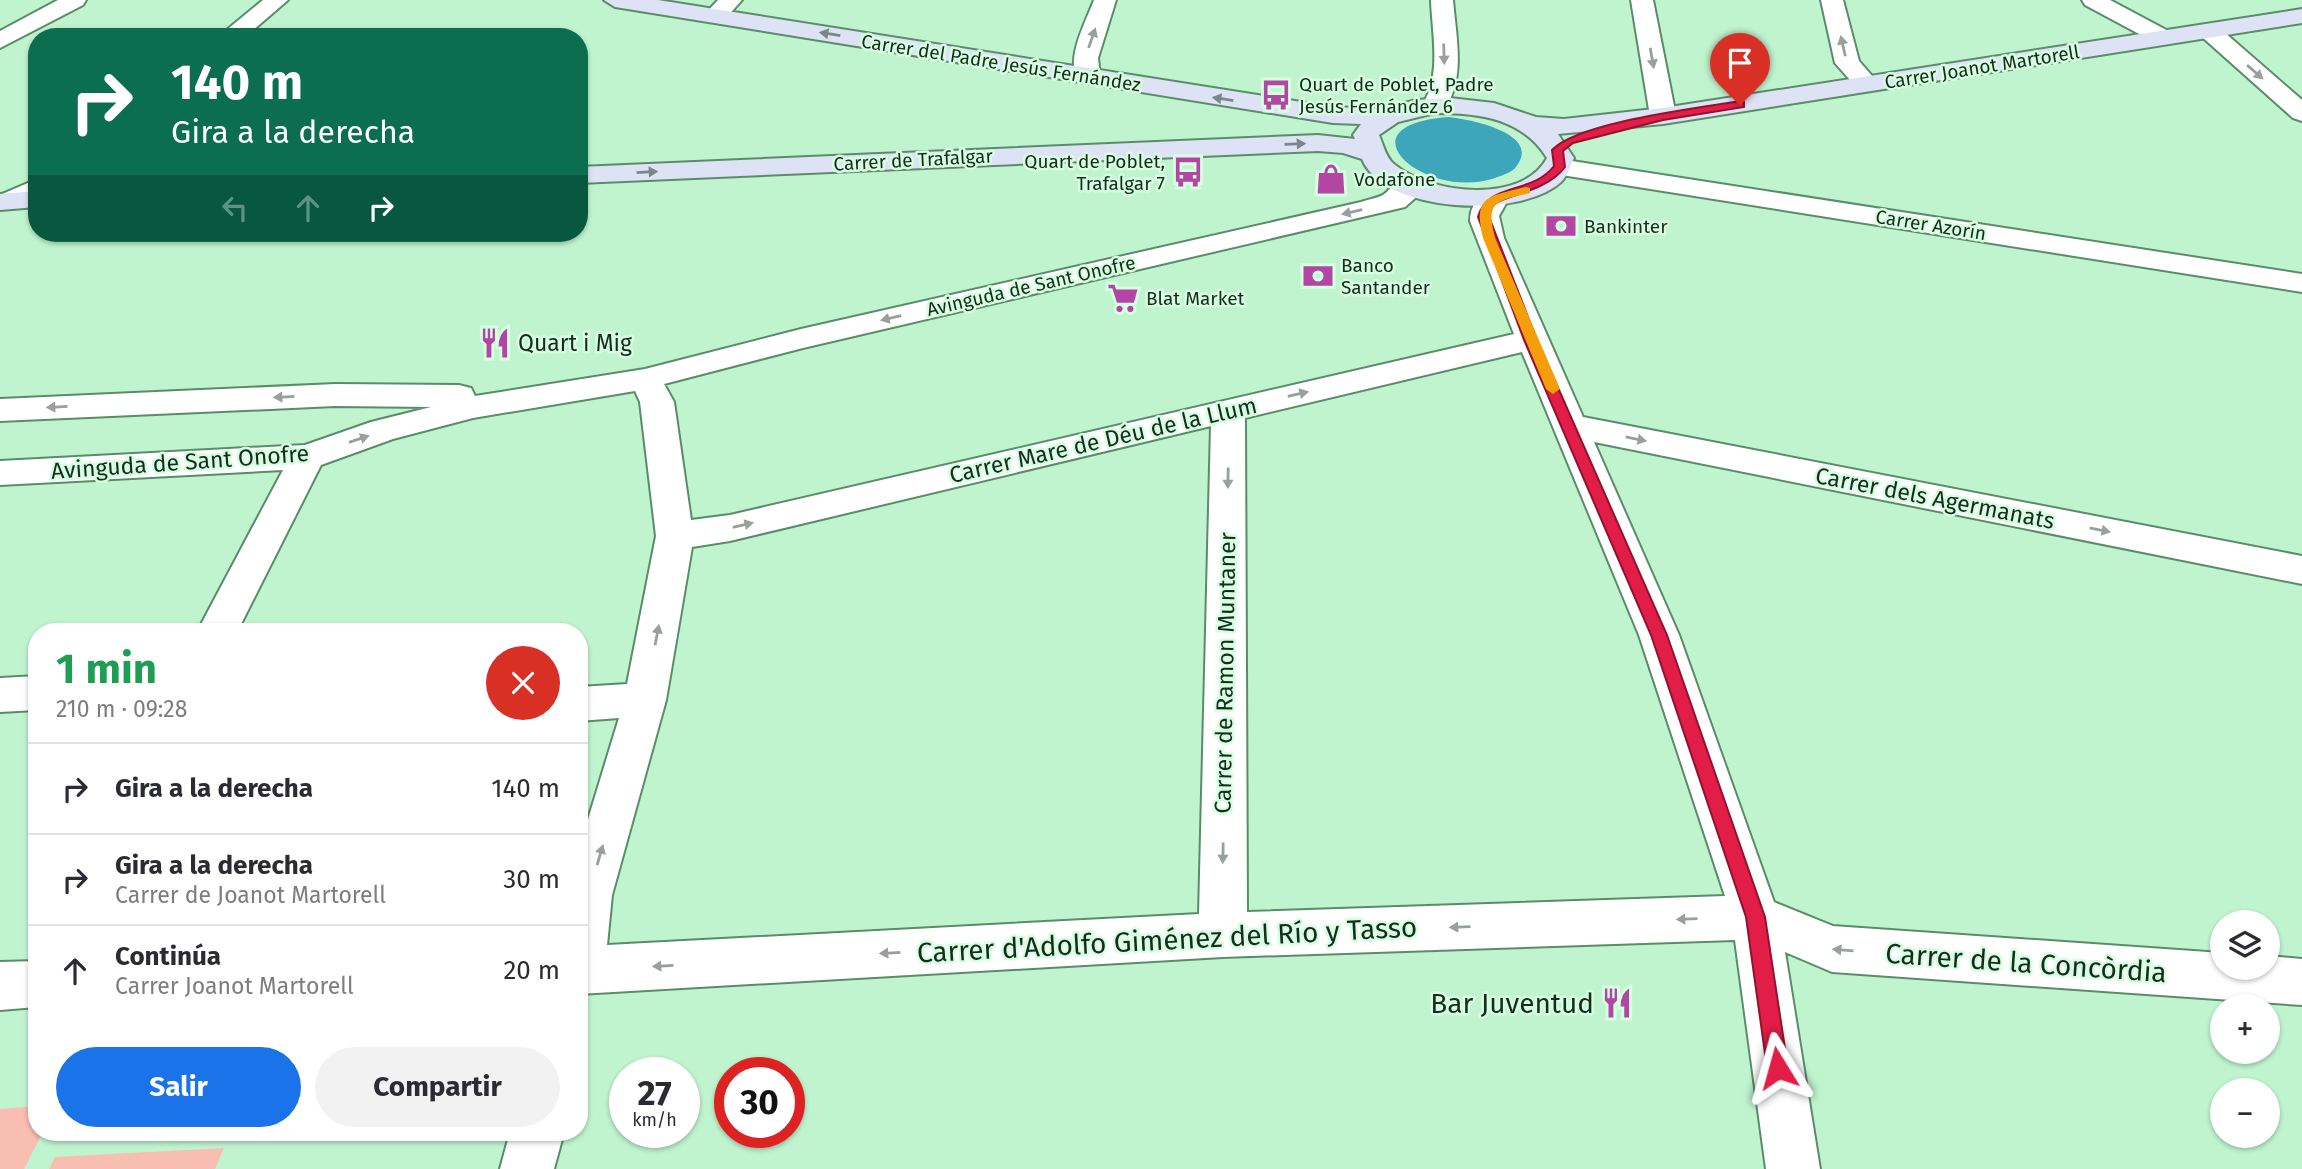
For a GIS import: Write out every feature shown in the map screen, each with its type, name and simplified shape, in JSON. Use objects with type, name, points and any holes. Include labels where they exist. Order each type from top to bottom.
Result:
[{"type":"street","points":[[0,41],[75,0]]},
{"type":"street","points":[[241,28],[277,0]]},
{"type":"street","name":"Carrer del Padre Jesús Fernández","points":[[614,0],[724,8],[1088,77],[1333,116],[1388,117],[1435,105],[1497,110],[1533,125]]},
{"type":"street","points":[[1088,77],[1086,58],[1105,0]]},
{"type":"street","points":[[1435,105],[1444,92],[1442,0]]},
{"type":"street","points":[[1642,0],[1663,116]]},
{"type":"street","points":[[1832,0],[1847,63],[1868,85]]},
{"type":"street","points":[[2093,0],[2164,38]]},
{"type":"street","name":"Carrer Joanot Martorell","points":[[1663,116],[2302,16]]},
{"type":"street","points":[[2209,31],[2302,113]]},
{"type":"street","points":[[1533,125],[1564,127],[1663,116]]},
{"type":"street","points":[[1388,117],[1376,123],[1366,135],[1377,164],[1407,185],[1450,197],[1495,198],[1543,183],[1558,158],[1580,136],[1663,116]]},
{"type":"street","points":[[1533,125],[1558,158]]},
{"type":"street","name":"Carrer de Trafalgar","points":[[588,175],[1318,143],[1345,145],[1371,153]]},
{"type":"street","name":"Carrer Azorín","points":[[1558,158],[2302,283]]},
{"type":"street","name":"Avinguda de Sant Onofre","points":[[0,473],[308,457],[383,430],[473,407],[645,379],[801,339],[1366,209],[1404,197],[1408,192],[1407,185]]},
{"type":"street","points":[[1495,198],[1485,209],[1486,228],[1531,340],[1659,635],[1756,917],[1793,1169]]},
{"type":"street","name":"Carrer Mare de Déu de la Llum","points":[[675,536],[730,528],[1531,340]]},
{"type":"street","points":[[588,903],[645,700],[675,536],[657,402],[645,379]]},
{"type":"street","name":"Avinguda de Sant Onofre","points":[[0,410],[335,395],[447,397],[645,379]]},
{"type":"street","name":"Carrer de Ramon Muntaner","points":[[1223,935],[1228,410]]},
{"type":"street","name":"Carrer dels Agermanats","points":[[1569,426],[2302,570]]},
{"type":"street","points":[[222,623],[308,457]]},
{"type":"street","points":[[0,695],[28,693]]},
{"type":"street","points":[[588,703],[645,700]]},
{"type":"street","name":"Carrer d'Adolfo Giménez del Río y Tasso","points":[[588,970],[1223,935],[1756,917]]},
{"type":"street","name":"Carrer de la Concòrdia","points":[[1756,917],[1832,949],[2302,982]]},
{"type":"street","points":[[0,986],[28,984]]},
{"type":"street","points":[[527,1169],[535,1141]]},
{"type":"shaded area","points":[[28,1107],[28,1141],[38,1141],[24,1169],[0,1169],[0,1109]]},
{"type":"shaded area","points":[[224,1148],[215,1169],[49,1169],[55,1157]]},
{"type":"water","points":[[1449,117],[1484,124],[1510,136],[1519,143],[1522,153],[1516,167],[1495,178],[1469,183],[1443,180],[1420,171],[1404,160],[1396,146],[1399,133],[1416,123]]},
{"type":"slow traffic","points":[[1526,190],[1495,198],[1487,204],[1483,217],[1489,238],[1553,389]]},
{"type":"place","name":"Quart de Poblet, Padre Jesús Fernández 6","points":[[1276,95]]},
{"type":"place","name":"Quart de Poblet, Trafalgar 7","points":[[1188,172]]},
{"type":"place","name":"Vodafone","points":[[1331,179]]},
{"type":"place","name":"Bankinter","points":[[1561,226]]},
{"type":"place","name":"Banco Santander","points":[[1318,276]]},
{"type":"place","name":"Blat Market","points":[[1123,298]]},
{"type":"place","name":"Quart i Mig","points":[[495,343]]},
{"type":"place","name":"Bar Juventud","points":[[1617,1003]]},
{"type":"route","points":[[1740,105],[1663,116],[1569,140],[1558,150],[1559,167],[1552,177],[1528,190],[1495,198],[1487,204],[1483,217],[1531,340],[1659,635],[1756,917],[1778,1068]]}]
